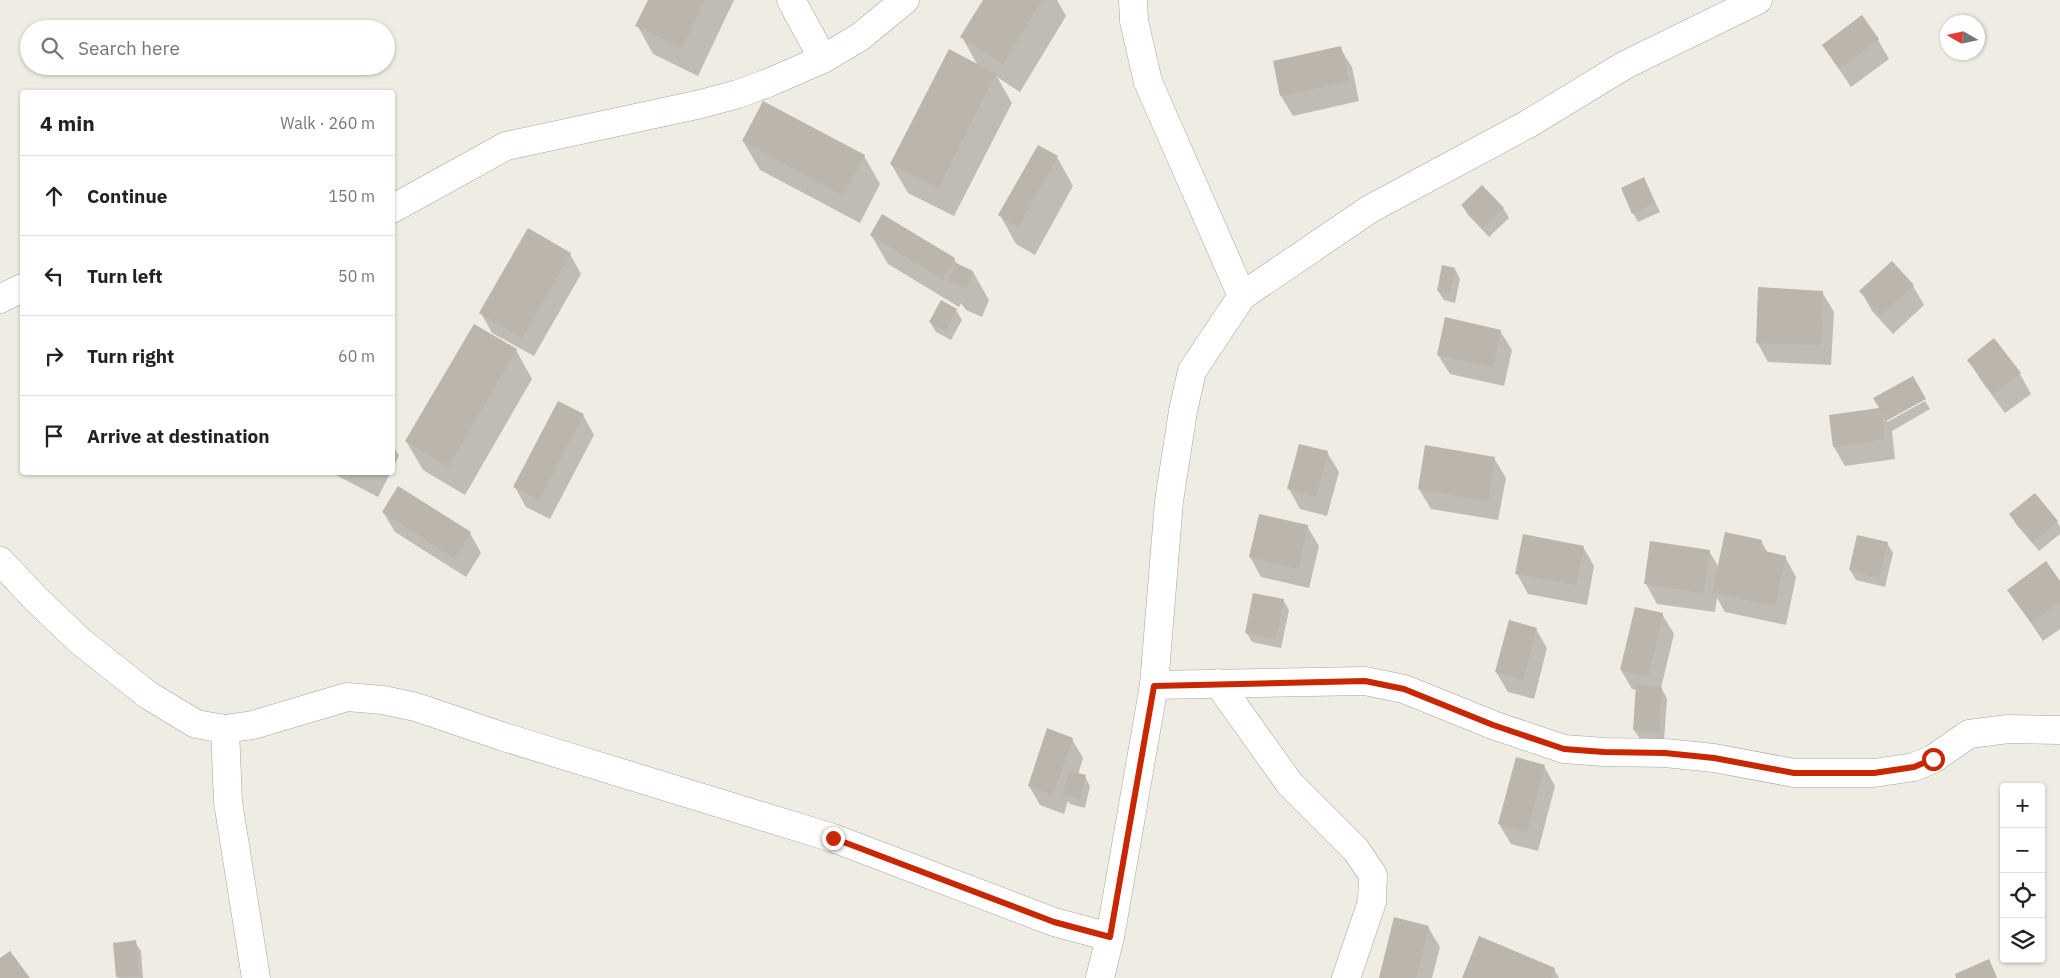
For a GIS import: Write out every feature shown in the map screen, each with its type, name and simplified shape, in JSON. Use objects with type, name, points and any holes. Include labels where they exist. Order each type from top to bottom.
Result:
[{"type":"street","points":[[791,0],[823,59]]},
{"type":"street","points":[[395,206],[506,146],[701,104],[738,94],[823,59],[860,37],[905,0]]},
{"type":"street","points":[[1133,0],[1134,21],[1148,82],[1242,296]]},
{"type":"street","points":[[1100,978],[1110,937],[1154,686],[1169,501],[1183,411],[1192,371],[1242,296],[1370,209],[1528,124],[1625,65],[1758,0]]},
{"type":"street","points":[[0,299],[20,289]]},
{"type":"street","points":[[0,561],[80,641],[148,695],[196,724],[225,729],[253,725],[347,697],[383,700],[416,707],[504,737],[833,838],[1054,922],[1110,937]]},
{"type":"street","points":[[1154,686],[1365,681],[1404,689],[1493,725],[1564,749],[1665,753],[1714,758],[1794,773],[1874,773],[1914,767],[1933,759],[1969,734],[2008,729],[2060,730]]},
{"type":"street","points":[[1218,683],[1290,784],[1356,850],[1373,875],[1372,902],[1346,978]]},
{"type":"street","points":[[225,729],[228,802],[256,978]]},
{"type":"building","points":[[648,0],[705,0],[682,48],[635,26]]},
{"type":"building","points":[[983,0],[1042,0],[1003,64],[960,37]]},
{"type":"building","points":[[1862,15],[1879,39],[1839,69],[1822,45]]},
{"type":"building","points":[[1341,46],[1349,81],[1280,96],[1273,61]]},
{"type":"building","points":[[949,49],[996,74],[938,188],[890,164]]},
{"type":"building","points":[[763,101],[865,155],[843,195],[742,141]]},
{"type":"building","points":[[1038,145],[1058,156],[1018,227],[998,215]]},
{"type":"building","points":[[1644,177],[1655,202],[1632,214],[1621,188]]},
{"type":"building","points":[[1482,185],[1504,208],[1483,228],[1461,205]]},
{"type":"building","points":[[882,214],[955,258],[942,279],[870,235]]},
{"type":"building","points":[[528,228],[571,253],[522,338],[479,313]]},
{"type":"building","points":[[1892,261],[1914,285],[1881,315],[1859,291]]},
{"type":"building","points":[[956,263],[973,271],[966,289],[948,281]]},
{"type":"building","points":[[1442,265],[1455,268],[1450,294],[1437,291]]},
{"type":"building","points":[[1758,287],[1823,291],[1821,345],[1756,343]]},
{"type":"building","points":[[941,300],[957,309],[945,331],[929,322]]},
{"type":"building","points":[[1445,317],[1501,330],[1493,367],[1437,355]]},
{"type":"building","points":[[474,324],[517,349],[448,467],[405,441]]},
{"type":"building","points":[[1994,338],[2021,373],[1993,394],[1967,360]]},
{"type":"building","points":[[1913,376],[1926,399],[1886,421],[1881,411],[1885,439],[1833,447],[1829,415],[1879,408],[1873,398]]},
{"type":"building","points":[[558,401],[584,414],[539,500],[513,487]]},
{"type":"building","points":[[1299,444],[1328,451],[1316,497],[1287,489]]},
{"type":"building","points":[[1425,445],[1495,457],[1488,501],[1418,489]]},
{"type":"building","points":[[398,486],[471,532],[454,558],[382,512]]},
{"type":"building","points":[[2035,493],[2058,521],[2033,543],[2009,514]]},
{"type":"building","points":[[1259,514],[1308,525],[1298,569],[1249,557]]},
{"type":"building","points":[[1725,532],[1762,540],[1760,550],[1786,556],[1775,606],[1712,593]]},
{"type":"building","points":[[1523,534],[1584,546],[1576,585],[1515,574]]},
{"type":"building","points":[[1857,535],[1888,542],[1879,578],[1849,570]]},
{"type":"building","points":[[1650,541],[1710,550],[1704,593],[1644,584]]},
{"type":"building","points":[[2046,561],[2060,581],[2060,601],[2031,623],[2007,590]]},
{"type":"building","points":[[1253,593],[1284,599],[1276,639],[1245,633]]},
{"type":"building","points":[[1635,607],[1663,613],[1648,677],[1620,670]]},
{"type":"building","points":[[1509,620],[1537,628],[1523,680],[1495,672]]},
{"type":"building","points":[[1636,685],[1662,687],[1659,732],[1633,730]]},
{"type":"building","points":[[1047,728],[1073,738],[1053,795],[1028,786]]},
{"type":"building","points":[[1516,757],[1545,765],[1527,832],[1498,824]]},
{"type":"building","points":[[1069,771],[1086,775],[1080,799],[1063,795]]},
{"type":"building","points":[[1394,917],[1429,926],[1416,978],[1379,978]]},
{"type":"building","points":[[1479,936],[1555,968],[1551,978],[1462,978]]},
{"type":"building","points":[[136,940],[139,975],[116,977],[113,943]]},
{"type":"building","points":[[10,951],[30,978],[0,978],[0,958]]},
{"type":"building","points":[[1989,959],[1997,978],[1956,978],[1955,974]]},
{"type":"route","points":[[833,838],[1054,922],[1110,937],[1154,686],[1365,681],[1404,689],[1493,725],[1564,749],[1665,753],[1714,758],[1794,773],[1874,773],[1914,767],[1933,759]]}]
